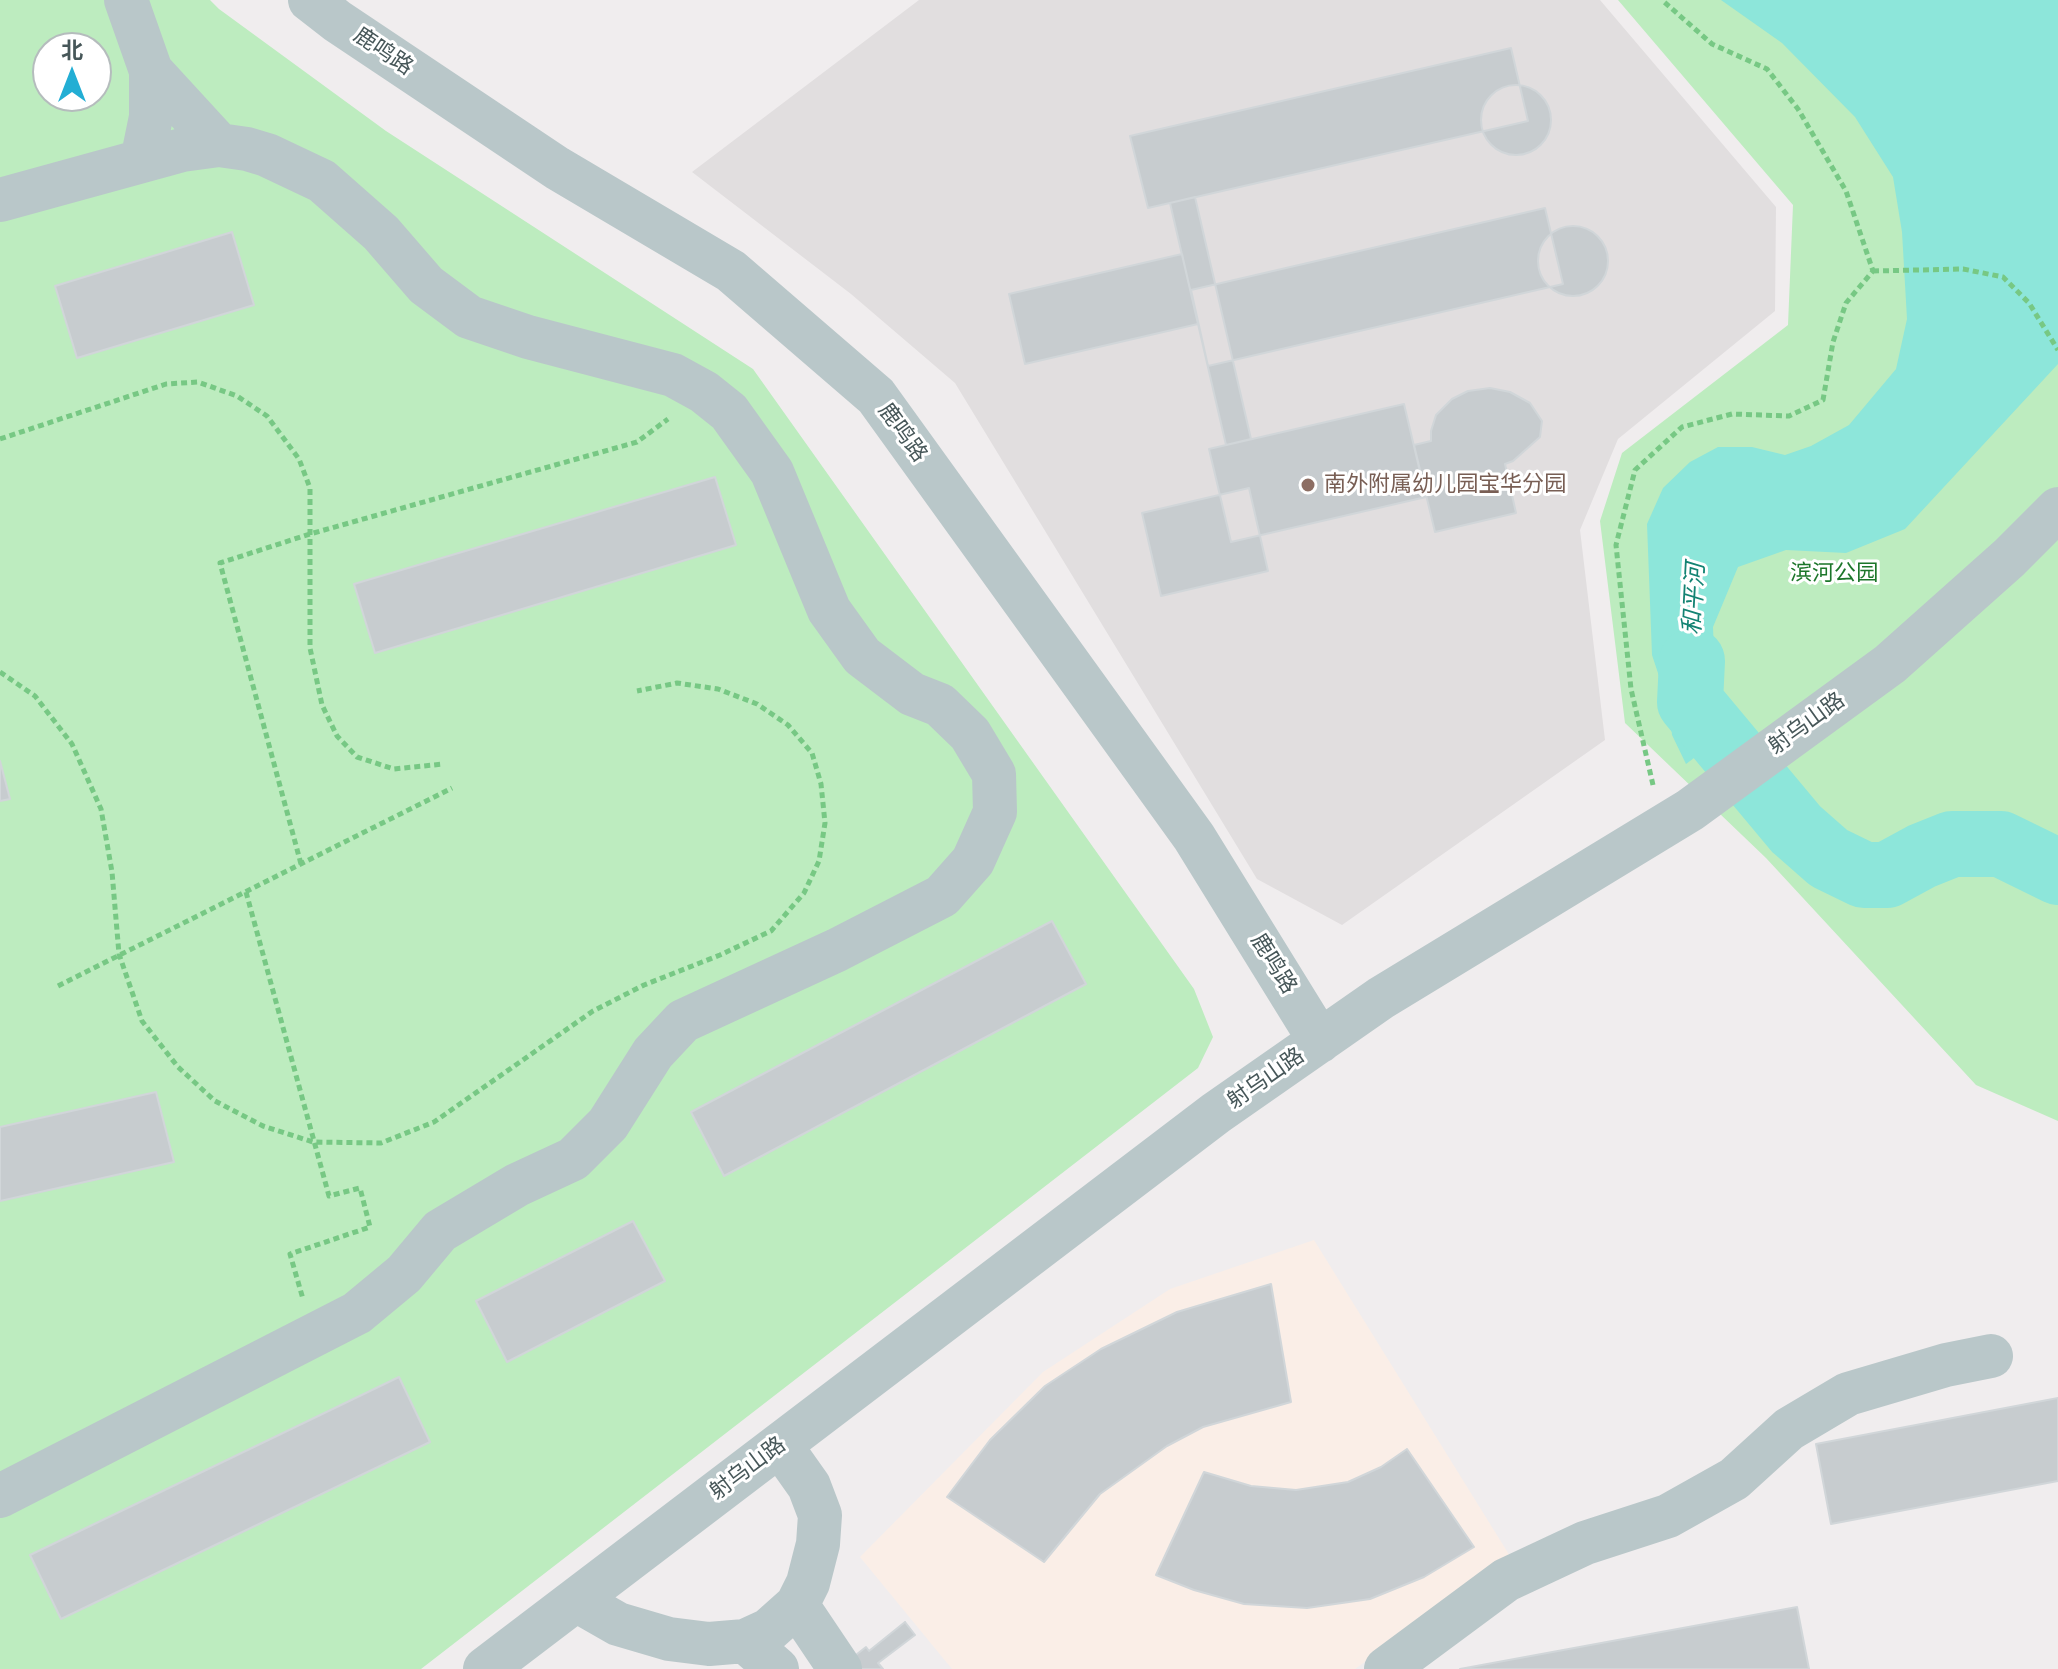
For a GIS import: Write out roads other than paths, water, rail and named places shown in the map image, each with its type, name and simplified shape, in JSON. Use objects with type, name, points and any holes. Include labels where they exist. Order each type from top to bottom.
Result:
[{"type":"street","points":[[126,0],[151,71],[151,117],[142,161]]},
{"type":"street","name":"鹿鸣路","points":[[310,0],[557,168],[731,271],[876,396],[1194,837],[1320,1041]]},
{"type":"street","points":[[151,71],[219,145]]},
{"type":"street","points":[[0,200],[182,150],[219,145],[267,155],[322,181],[381,233],[426,285],[469,317],[528,337],[673,375],[704,392],[729,412],[772,472],[829,610],[862,656],[912,694],[940,705],[970,734],[994,774],[995,812],[973,861],[942,896],[837,950],[683,1021],[653,1053],[608,1124],[573,1159],[517,1185],[440,1231],[404,1274],[357,1313],[0,1496]]},
{"type":"street","name":"射乌山路","points":[[485,1669],[1216,1113],[1381,998],[1679,817],[1890,664],[2009,558],[2058,509]]},
{"type":"street","points":[[1386,1669],[1506,1580],[1585,1543],[1668,1516],[1734,1479],[1789,1429],[1848,1394],[1946,1365],[1991,1356]]},
{"type":"street","points":[[576,1600],[618,1624],[669,1639],[761,1655],[769,1630],[797,1605],[808,1583],[820,1515],[809,1486],[780,1445]]},
{"type":"street","points":[[797,1605],[840,1669]]},
{"type":"water","points":[[1721,0],[2058,0],[2058,364],[1905,529],[1846,553],[1786,550],[1738,567],[1713,627],[1715,680],[1734,728],[1686,764],[1672,735],[1669,706],[1652,655],[1647,524],[1663,488],[1690,462],[1718,447],[1752,447],[1785,455],[1811,446],[1849,425],[1896,369],[1907,319],[1902,232],[1893,177],[1855,117],[1782,43]]},
{"type":"waterway","name":"和平河","points":[[1692,661],[1690,702],[1796,829],[1829,858],[1864,875],[1887,875],[1952,844],[2001,844],[2058,872]]},
{"type":"place","name":"南外附属幼儿园宝华分园","points":[[1308,485]]},
{"type":"park label","name":"滨河公园","points":[[1834,574]]}]
